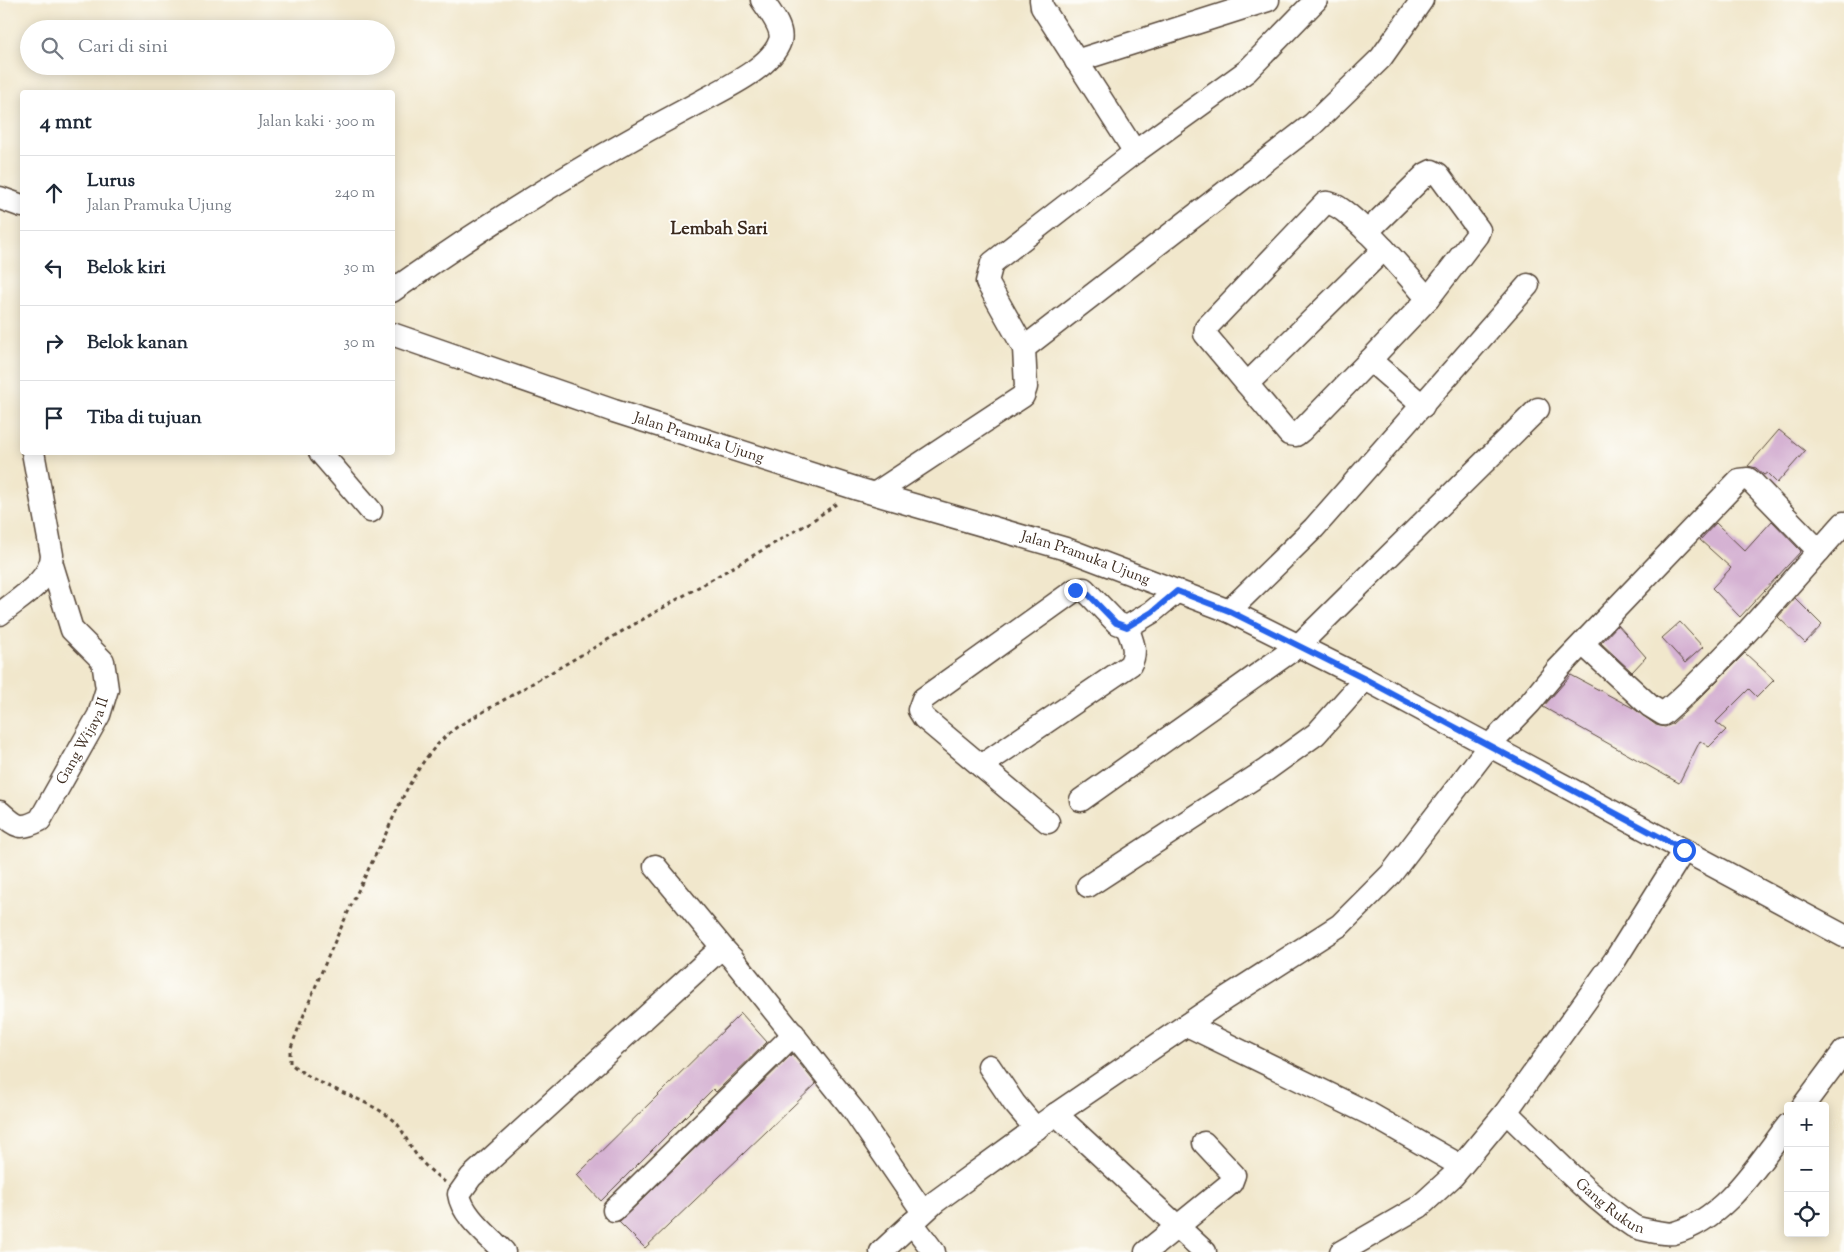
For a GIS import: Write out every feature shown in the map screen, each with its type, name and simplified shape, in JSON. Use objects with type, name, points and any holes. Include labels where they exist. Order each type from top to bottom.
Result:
[{"type":"street","points":[[395,289],[467,238],[556,183],[662,122],[743,79],[771,56],[780,40],[779,29],[762,0]]},
{"type":"street","points":[[1041,0],[1042,7],[1135,152]]},
{"type":"street","points":[[1076,61],[1268,0]]},
{"type":"street","points":[[867,491],[1022,396],[1026,387],[1024,348],[987,282],[992,264],[1135,152],[1247,71],[1316,0]]},
{"type":"street","points":[[1024,348],[1312,124],[1381,58],[1422,0]]},
{"type":"street","points":[[1367,232],[1426,174],[1432,171],[1438,174],[1479,230],[1428,299],[1296,435],[1289,434],[1204,334],[1206,328],[1325,203],[1329,202],[1340,206],[1384,249],[1428,299]]},
{"type":"street","points":[[0,198],[20,205]]},
{"type":"street","points":[[1246,384],[1384,249]]},
{"type":"street","points":[[1229,611],[1314,528],[1528,285]]},
{"type":"street","name":"Jalan Pramuka Ujung","points":[[395,335],[614,411],[867,491],[1066,549],[1229,611],[1365,679],[1844,936]]},
{"type":"street","points":[[1370,360],[1423,406]]},
{"type":"street","points":[[1081,800],[1298,646],[1538,409]]},
{"type":"street","points":[[0,614],[44,578],[52,565],[52,555],[34,455]]},
{"type":"street","points":[[323,455],[371,511]]},
{"type":"street","points":[[881,1252],[935,1202],[1056,1114],[1187,1025],[1340,925],[1391,874],[1489,746],[1530,703],[1558,668],[1739,480],[1748,479],[1752,482],[1819,551]]},
{"type":"street","points":[[1583,644],[1650,706],[1663,714],[1705,676],[1744,636],[1844,523]]},
{"type":"street","name":"Gang Wijaya II","points":[[0,812],[16,826],[27,827],[40,820],[99,715],[107,689],[103,661],[72,630],[52,565]]},
{"type":"street","points":[[1048,822],[924,718],[919,710],[923,699],[1075,590],[1084,590],[1116,623],[1127,627]]},
{"type":"street","points":[[1127,627],[1152,612],[1177,591]]},
{"type":"street","points":[[981,766],[1130,664],[1135,656],[1135,649],[1127,627]]},
{"type":"street","points":[[1088,886],[1266,770],[1308,739],[1365,679]]},
{"type":"street","points":[[1341,1252],[1419,1207],[1461,1166],[1506,1112],[1615,960],[1684,850]]},
{"type":"street","points":[[655,866],[794,1034],[854,1111],[918,1218],[934,1252]]},
{"type":"street","points":[[504,1252],[471,1217],[460,1202],[459,1194],[471,1177],[718,951],[727,953]]},
{"type":"street","points":[[1187,1025],[1370,1114],[1461,1166]]},
{"type":"street","points":[[614,1210],[794,1034]]},
{"type":"street","points":[[1806,1102],[1844,1051]]},
{"type":"street","points":[[989,1066],[1014,1103],[1036,1129]]},
{"type":"street","name":"Gang Rukun","points":[[1506,1112],[1601,1201],[1635,1227],[1672,1234],[1706,1219],[1726,1201],[1754,1170],[1784,1130]]},
{"type":"street","points":[[1056,1114],[1205,1252]]},
{"type":"street","points":[[1146,1252],[1231,1183],[1234,1178],[1234,1175],[1204,1143]]},
{"type":"path","points":[[459,1194],[428,1168],[413,1150],[402,1129],[392,1118],[374,1107],[304,1074],[290,1063],[290,1050],[293,1042],[351,904],[416,772],[438,741],[457,727],[867,491]]},
{"type":"building","points":[[1779,430],[1805,451],[1777,483],[1767,473],[1764,475],[1756,468],[1748,466]]},
{"type":"building","points":[[1772,521],[1801,551],[1740,617],[1712,588],[1731,568],[1700,540],[1716,523],[1745,551]]},
{"type":"building","points":[[1795,598],[1822,625],[1805,643],[1778,617]]},
{"type":"building","points":[[1680,622],[1703,647],[1685,663],[1662,638]]},
{"type":"building","points":[[1618,625],[1646,657],[1632,672],[1601,643]]},
{"type":"building","points":[[1745,653],[1774,680],[1757,697],[1749,689],[1716,722],[1726,730],[1709,747],[1700,741],[1679,783],[1543,707],[1571,675],[1633,708],[1656,725],[1665,727],[1672,724],[1696,702]]},
{"type":"building","points":[[741,1013],[767,1042],[716,1092],[713,1089],[601,1201],[577,1175]]},
{"type":"building","points":[[792,1054],[816,1084],[645,1248],[619,1222]]},
{"type":"district","name":"Lembah Sari","points":[[719,230]]},
{"type":"route","points":[[1075,590],[1084,590],[1116,623],[1127,627],[1152,612],[1177,591],[1229,611],[1365,679],[1684,850]]}]
